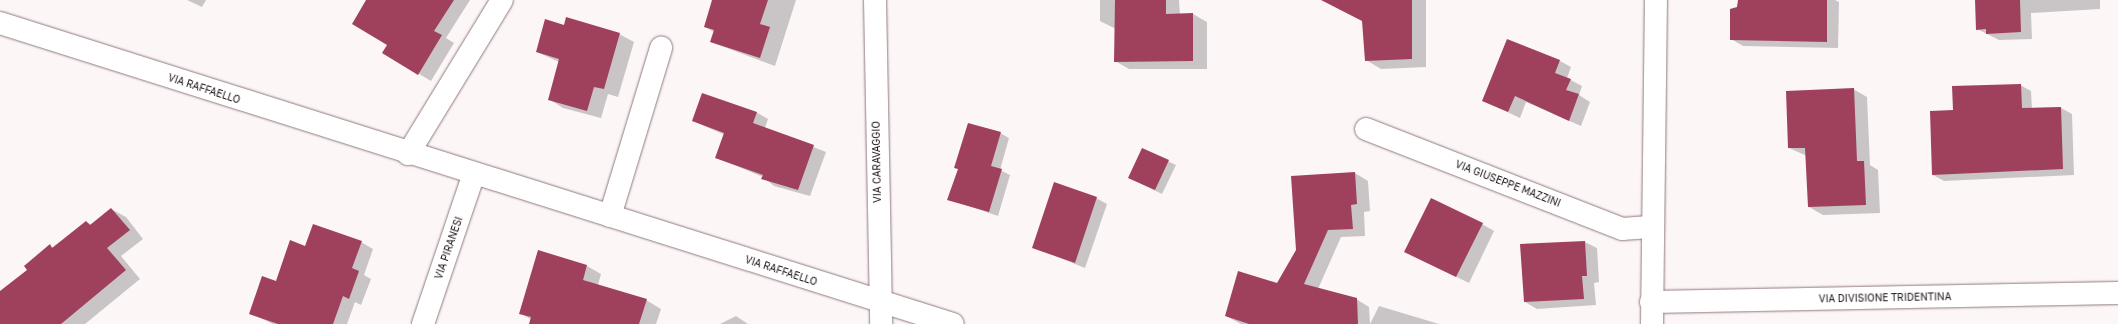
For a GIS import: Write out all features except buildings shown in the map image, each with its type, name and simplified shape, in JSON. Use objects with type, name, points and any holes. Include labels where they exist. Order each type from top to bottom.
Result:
[{"type":"street","points":[[408,154],[502,0]]},
{"type":"street","name":"VIA CARAVAGGIO","points":[[875,0],[881,324]]},
{"type":"street","points":[[1652,324],[1651,302],[1656,0]]},
{"type":"street","name":"VIA RAFFAELLO","points":[[0,23],[408,154],[474,173],[953,324]]},
{"type":"street","points":[[610,216],[661,48]]},
{"type":"street","name":"VIA GIUSEPPE MAZZINI","points":[[1366,129],[1622,229],[1653,227]]},
{"type":"street","name":"VIA PIRANESI","points":[[423,324],[474,173]]},
{"type":"street","name":"VIA DIVISIONE TRIDENTINA","points":[[1651,302],[2118,293]]}]
